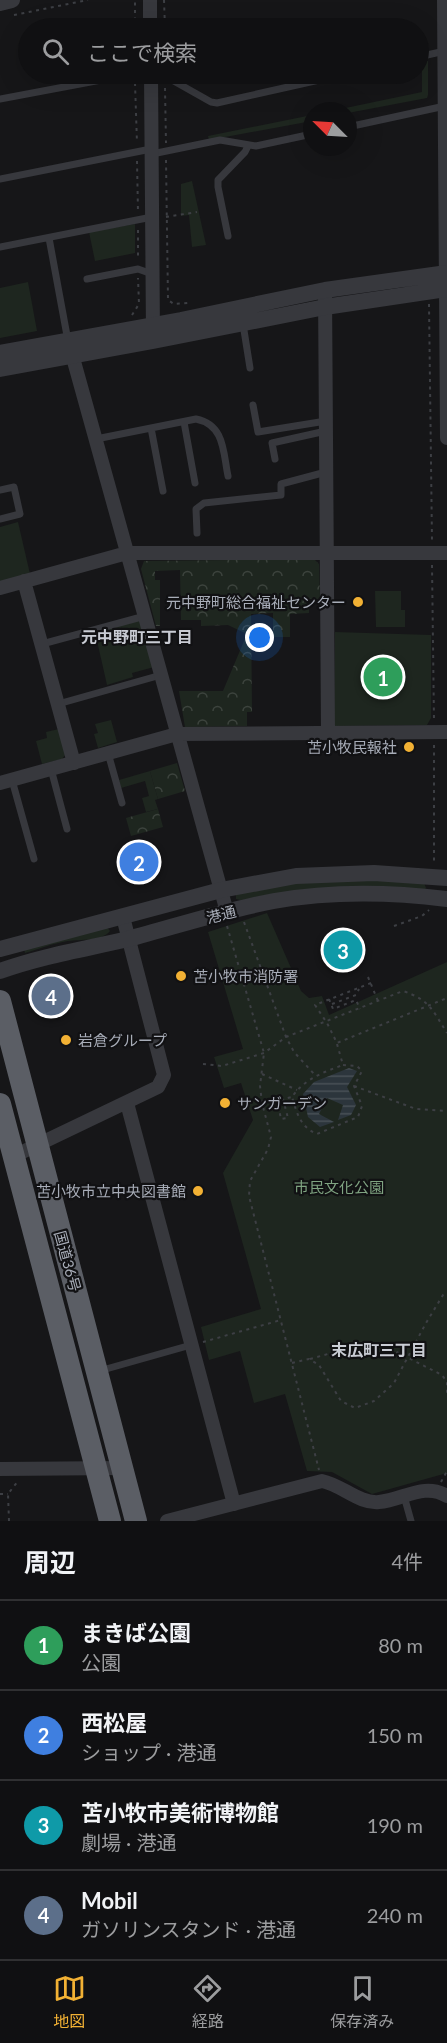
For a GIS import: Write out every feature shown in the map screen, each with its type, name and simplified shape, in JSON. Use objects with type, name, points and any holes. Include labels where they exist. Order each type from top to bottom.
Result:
[{"type":"highway","name":"国道36号","points":[[0,1001],[136,1521]]},
{"type":"highway","name":"国道36号","points":[[0,1104],[3,1131],[14,1156],[110,1521]]},
{"type":"street","points":[[150,0],[150,18]]},
{"type":"street","points":[[444,0],[447,438]]},
{"type":"street","points":[[151,84],[147,152],[152,217],[153,333]]},
{"type":"street","points":[[0,353],[70,348],[153,333],[325,290],[447,281]]},
{"type":"street","points":[[153,333],[243,324],[447,281]]},
{"type":"street","points":[[325,290],[328,732]]},
{"type":"street","points":[[0,369],[70,348]]},
{"type":"street","points":[[70,348],[220,890],[231,916]]},
{"type":"street","points":[[0,588],[127,553],[447,553]]},
{"type":"street","points":[[24,581],[74,763]]},
{"type":"street","points":[[6,782],[177,734],[441,732]]},
{"type":"street","name":"港通","points":[[0,949],[220,890],[296,876],[374,873],[447,878]]},
{"type":"street","name":"港通","points":[[0,971],[27,961],[231,916],[276,901],[354,893],[447,899]]},
{"type":"street","points":[[14,1156],[158,1088],[164,1075],[123,917]]},
{"type":"street","points":[[127,1103],[234,1504]]},
{"type":"street","points":[[3,1131],[31,1120]]},
{"type":"street","points":[[0,1469],[122,1467]]},
{"type":"street","points":[[167,1521],[212,1515],[234,1504],[322,1481],[338,1486],[366,1501],[379,1502],[427,1490],[437,1490],[447,1496]]},
{"type":"lane","points":[[429,55],[445,51]]},
{"type":"lane","points":[[0,99],[80,84]]},
{"type":"lane","points":[[176,84],[211,102],[217,102],[300,84]]},
{"type":"lane","points":[[357,125],[445,106]]},
{"type":"lane","points":[[0,179],[220,140],[248,146],[303,136]]},
{"type":"lane","points":[[228,236],[218,180],[248,146]]},
{"type":"lane","points":[[0,248],[152,217]]},
{"type":"lane","points":[[49,238],[70,348]]},
{"type":"lane","points":[[87,279],[138,269],[153,274]]},
{"type":"lane","points":[[243,324],[250,369]]},
{"type":"lane","points":[[253,405],[258,432],[326,426]]},
{"type":"lane","points":[[96,439],[196,419],[205,421],[219,434],[228,476]]},
{"type":"lane","points":[[183,422],[195,483]]},
{"type":"lane","points":[[275,459],[272,443],[326,426]]},
{"type":"lane","points":[[151,428],[163,492]]},
{"type":"lane","points":[[197,533],[196,509],[204,503],[280,495],[281,484],[326,472]]},
{"type":"lane","points":[[0,490],[14,487],[20,514],[0,519]]},
{"type":"lane","points":[[42,644],[145,615]]},
{"type":"lane","points":[[58,704],[161,675]]},
{"type":"lane","points":[[108,753],[123,803]]},
{"type":"lane","points":[[51,769],[67,829]]},
{"type":"lane","points":[[6,782],[34,859]]},
{"type":"lane","points":[[97,1372],[191,1345]]},
{"type":"lane","points":[[404,1496],[411,1521]]},
{"type":"path","points":[[8,6],[88,0]]},
{"type":"path","points":[[135,0],[135,18]]},
{"type":"path","points":[[164,0],[165,18]]},
{"type":"path","points":[[130,317],[139,304],[138,220],[147,152],[136,84]]},
{"type":"path","points":[[165,84],[168,300],[174,304],[190,303]]},
{"type":"path","points":[[166,217],[197,212]]},
{"type":"path","points":[[429,304],[432,553],[441,732],[434,862]]},
{"type":"path","points":[[417,910],[429,910]]},
{"type":"path","points":[[231,916],[286,1038],[294,1052],[315,1075]]},
{"type":"path","points":[[231,916],[264,1053],[260,1086],[271,1137],[268,1149],[250,1180],[249,1196],[322,1481]]},
{"type":"path","points":[[368,977],[378,1001]]},
{"type":"path","points":[[343,1065],[337,1043],[315,1005],[370,983]]},
{"type":"path","points":[[332,1004],[356,995],[360,987]]},
{"type":"path","points":[[203,1064],[222,1066],[264,1053],[286,1038],[403,991],[419,996],[429,1005],[447,1033]]},
{"type":"path","points":[[337,1043],[447,998]]},
{"type":"path","points":[[329,999],[333,1009],[356,1000],[360,1009]]},
{"type":"path","points":[[262,1103],[277,1099],[282,1119],[288,1118],[283,1099],[292,1097],[315,1075],[343,1065],[357,1066],[362,1071],[354,1086],[362,1106],[358,1117],[317,1134],[309,1131],[298,1119],[292,1097]]},
{"type":"path","points":[[262,1074],[297,1090]]},
{"type":"path","points":[[354,1086],[416,1109],[447,1111]]},
{"type":"path","points":[[309,1359],[319,1365],[341,1401],[355,1408],[374,1401],[394,1383],[437,1304],[447,1292]]},
{"type":"path","points":[[191,1345],[281,1320]]},
{"type":"path","points":[[292,1363],[363,1344],[385,1346],[442,1375],[447,1382],[447,1397]]},
{"type":"path","points":[[9,1521],[8,1494],[20,1479]]},
{"type":"path","points":[[0,1494],[8,1494]]},
{"type":"green space","points":[[422,84],[428,84],[427,98],[357,111],[357,106],[422,92]]},
{"type":"green space","points":[[303,117],[303,123],[209,140],[208,136]]},
{"type":"green space","points":[[192,181],[206,245],[192,247],[189,215],[181,216],[181,184]]},
{"type":"green space","points":[[135,224],[135,253],[95,261],[89,232]]},
{"type":"green space","points":[[28,282],[37,331],[0,338],[0,288]]},
{"type":"green space","points":[[18,522],[30,574],[0,582],[0,527]]},
{"type":"green space","points":[[314,559],[319,564],[320,599],[309,599],[309,613],[290,614],[290,637],[273,637],[273,613],[251,614],[252,712],[247,712],[247,726],[185,727],[179,691],[223,691],[247,634],[228,625],[201,626],[201,620],[181,620],[180,570],[155,571],[155,580],[160,580],[160,626],[156,626],[141,569],[144,561]]},
{"type":"green space","points":[[375,591],[401,591],[401,610],[405,610],[405,627],[376,627]]},
{"type":"green space","points":[[141,619],[154,667],[132,673],[133,677],[107,685],[95,632]]},
{"type":"green space","points":[[335,632],[431,635],[431,718],[427,725],[334,726]]},
{"type":"green space","points":[[111,720],[117,742],[98,748],[94,734],[98,733],[95,724]]},
{"type":"green space","points":[[59,729],[66,754],[62,759],[42,764],[36,741],[47,738],[46,732]]},
{"type":"green space","points":[[177,763],[185,791],[158,799],[150,771]]},
{"type":"green space","points":[[150,771],[158,799],[155,800],[158,809],[146,812],[142,798],[149,796],[145,781],[121,788],[119,780]]},
{"type":"green space","points":[[158,809],[163,827],[131,836],[126,818]]},
{"type":"green space","points":[[351,879],[424,883],[426,888],[424,890],[236,899],[236,894],[278,885]]},
{"type":"green space","name":"市民文化公園","points":[[267,913],[301,991],[309,998],[322,996],[329,1015],[447,962],[447,1473],[372,1494],[332,1472],[307,1471],[285,1394],[254,1403],[240,1351],[209,1360],[201,1327],[261,1309],[223,1173],[253,1120],[241,1083],[224,1088],[214,1057],[243,1049],[208,932]]},
{"type":"green space","points":[[107,927],[110,931],[101,937],[63,942],[25,953],[24,949]]},
{"type":"shaded area","points":[[349,1068],[357,1071],[347,1087],[356,1105],[351,1115],[338,1120],[343,1105],[327,1098],[319,1114],[334,1122],[320,1127],[308,1117],[303,1094],[314,1082]]},
{"type":"place","name":"元中野町総合福祉センター","points":[[358,602]]},
{"type":"place","name":"まきば公園","points":[[383,677]]},
{"type":"place","name":"苫小牧民報社","points":[[409,747]]},
{"type":"place","name":"西松屋","points":[[139,862]]},
{"type":"place","name":"苫小牧市美術博物館","points":[[343,950]]},
{"type":"place","name":"苫小牧市消防署","points":[[181,976]]},
{"type":"place","name":"Mobil","points":[[51,996]]},
{"type":"place","name":"岩倉グループ","points":[[66,1040]]},
{"type":"place","name":"サンガーデン","points":[[225,1103]]},
{"type":"place","name":"苫小牧市立中央図書館","points":[[198,1191]]},
{"type":"district","name":"元中野町三丁目","points":[[137,636]]},
{"type":"district","name":"末広町三丁目","points":[[379,1349]]}]
